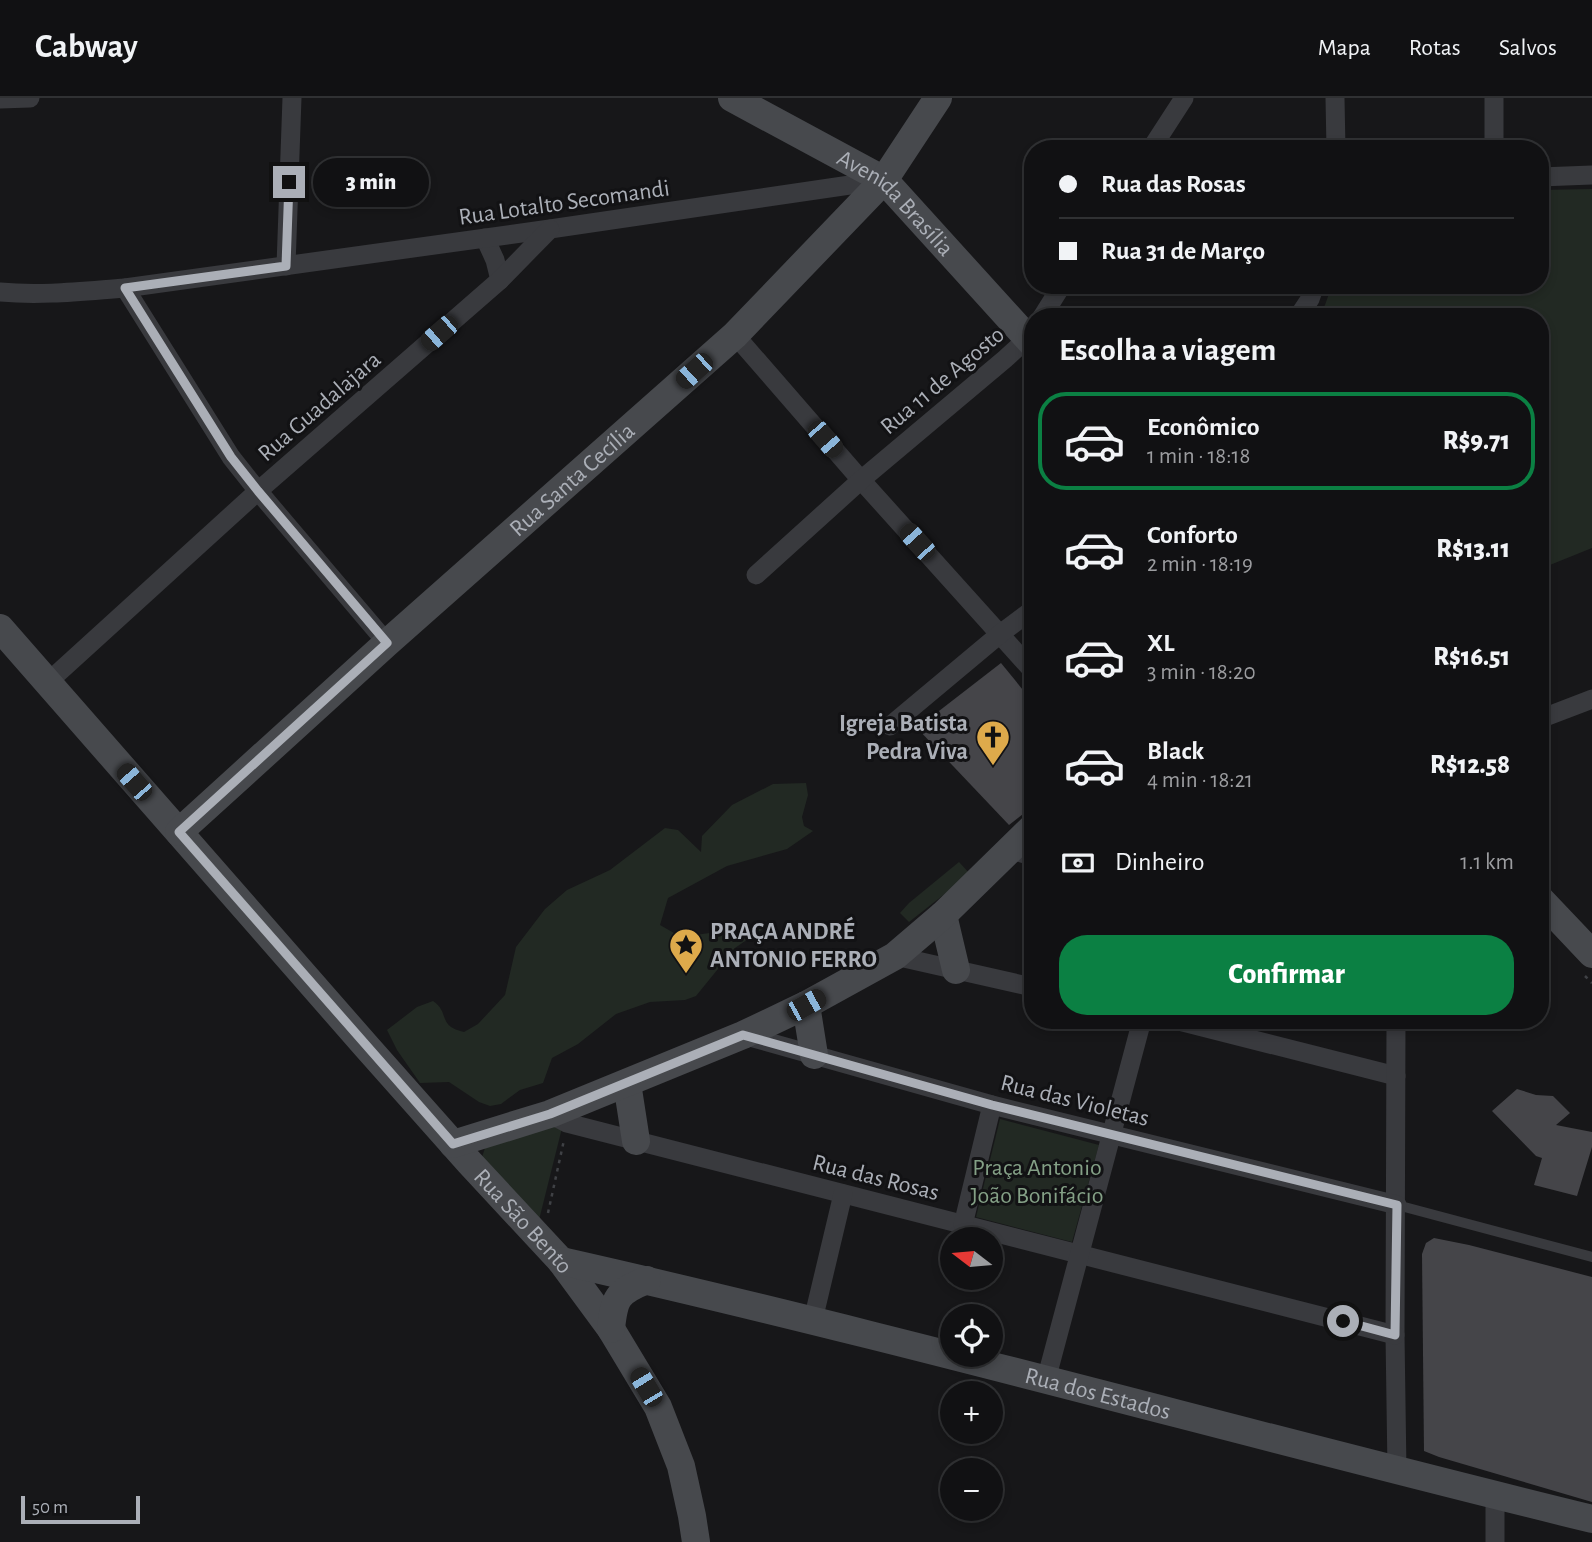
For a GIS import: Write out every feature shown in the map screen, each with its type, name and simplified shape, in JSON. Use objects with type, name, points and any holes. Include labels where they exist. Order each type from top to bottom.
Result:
[{"type":"street","points":[[0,99],[30,98]]},
{"type":"street","points":[[286,266],[292,98]]},
{"type":"street","name":"Avenida Brasília","points":[[732,98],[884,180],[1024,322]]},
{"type":"street","name":"Rua Santa Cecília","points":[[179,832],[735,334],[884,180],[938,98]]},
{"type":"street","points":[[1157,140],[1184,98]]},
{"type":"street","points":[[1335,98],[1336,140]]},
{"type":"street","points":[[1494,98],[1494,140]]},
{"type":"street","points":[[1549,177],[1592,175]]},
{"type":"street","name":"Rua Lotalto Secomandi","points":[[0,292],[125,288],[884,180]]},
{"type":"street","name":"Rua Guadalajara","points":[[47,683],[258,491],[500,281],[550,229]]},
{"type":"street","points":[[485,238],[495,260],[500,281]]},
{"type":"street","points":[[125,288],[231,457],[387,643]]},
{"type":"street","points":[[735,334],[861,480],[1024,661]]},
{"type":"street","name":"Rua 11 de Agosto","points":[[755,575],[1024,341]]},
{"type":"street","points":[[890,726],[1024,616]]},
{"type":"street","name":"Rua São Bento","points":[[0,628],[453,1144],[561,1261],[611,1329],[658,1407],[681,1466],[696,1542]]},
{"type":"street","points":[[1549,716],[1592,699]]},
{"type":"street","points":[[453,1144],[559,1119],[627,1083],[743,1035],[806,1005],[895,956],[1022,853]]},
{"type":"street","points":[[1549,909],[1592,954]]},
{"type":"street","points":[[943,915],[956,970]]},
{"type":"street","points":[[895,956],[1024,985]]},
{"type":"street","points":[[806,1005],[814,1055]]},
{"type":"street","points":[[1046,1380],[1140,1029]]},
{"type":"street","points":[[1211,1029],[1396,1076]]},
{"type":"street","points":[[1396,1029],[1397,1471]]},
{"type":"street","name":"Rua das Violetas","points":[[743,1035],[992,1105],[1397,1205]]},
{"type":"street","points":[[627,1083],[636,1141]]},
{"type":"street","points":[[963,1225],[992,1105]]},
{"type":"street","name":"Rua das Rosas","points":[[559,1119],[1395,1335]]},
{"type":"street","points":[[813,1320],[844,1194]]},
{"type":"street","name":"Rua dos Estados","points":[[561,1261],[813,1320],[1592,1520]]},
{"type":"street","points":[[611,1329],[614,1305],[618,1297],[626,1289],[647,1280]]},
{"type":"street","points":[[1494,1495],[1495,1542]]},
{"type":"lane","points":[[1397,1205],[1592,1257]]},
{"type":"path","points":[[542,1240],[559,1119]]},
{"type":"green space","points":[[1592,189],[1592,548],[1549,565],[1549,308],[1323,308],[1329,294],[1549,294],[1549,190]]},
{"type":"green space","points":[[806,783],[808,795],[802,817],[804,826],[813,831],[787,849],[727,866],[668,898],[660,925],[681,937],[738,929],[765,922],[772,925],[735,948],[696,996],[685,1000],[650,1002],[616,1014],[578,1044],[552,1058],[543,1083],[520,1090],[501,1104],[490,1106],[479,1102],[449,1082],[420,1083],[387,1030],[417,1007],[433,1001],[450,1026],[464,1032],[478,1024],[505,995],[516,947],[545,909],[567,890],[610,870],[665,828],[678,830],[701,852],[702,836],[732,805],[773,784]]},
{"type":"green space","points":[[959,862],[970,874],[909,922],[900,913]]},
{"type":"green space","name":"Praça Antonio João Bonifácio","points":[[1000,1119],[1099,1145],[1072,1242],[976,1217]]},
{"type":"green space","points":[[553,1126],[562,1128],[539,1220],[482,1157],[485,1148]]},
{"type":"building","name":"Igreja Batista Pedra Viva","points":[[1001,663],[1024,691],[1024,813],[1009,825],[917,728]]},
{"type":"building","points":[[1517,1089],[1536,1095],[1553,1096],[1570,1113],[1556,1125],[1592,1132],[1592,1147],[1577,1196],[1534,1185],[1542,1158],[1536,1156],[1492,1111]]},
{"type":"building","points":[[1434,1238],[1592,1277],[1592,1502],[1424,1451],[1422,1254],[1426,1243]]},
{"type":"place","name":"Igreja Batista Pedra Viva","points":[[993,767]]},
{"type":"place","name":"PRAÇA ANDRÉ ANTONIO FERRO","points":[[686,975]]},
{"type":"route","points":[[289,182],[286,266],[125,288],[231,457],[387,643],[179,832],[453,1144],[550,1114],[743,1035],[992,1105],[1397,1205],[1395,1335],[1343,1321]]}]
